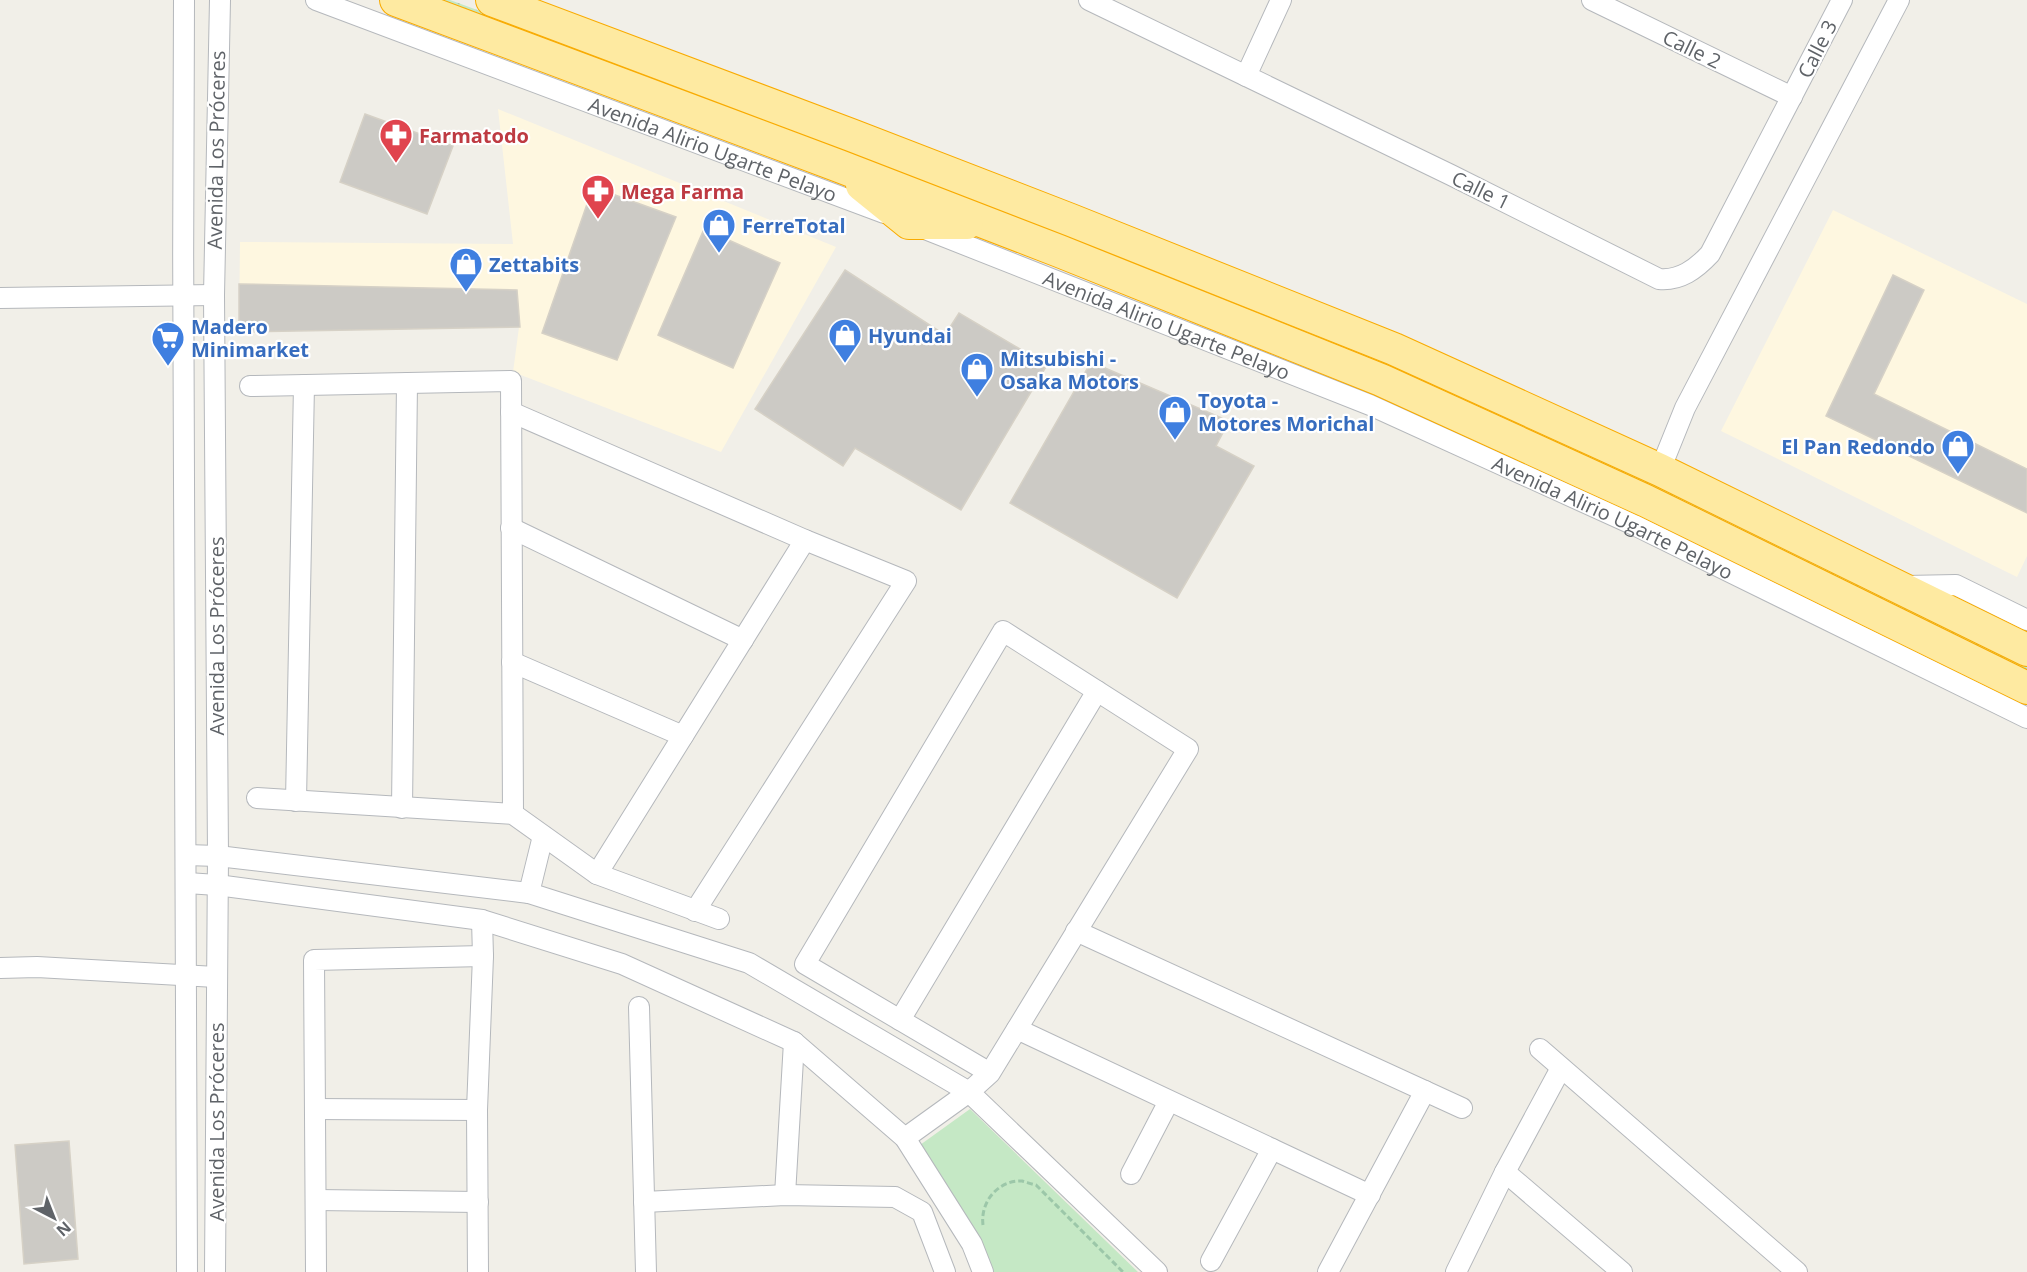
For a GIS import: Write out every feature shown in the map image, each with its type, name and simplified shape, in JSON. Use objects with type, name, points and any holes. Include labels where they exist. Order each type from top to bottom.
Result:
[{"type":"highway","name":"Avenida Alirio Ugarte Pelayo","points":[[396,0],[986,223],[1381,380],[1646,501],[2027,688]]},
{"type":"highway","points":[[492,0],[862,139],[1394,349],[1660,470],[2027,650]]},
{"type":"highway","points":[[838,166],[909,223],[986,223]]},
{"type":"street","name":"Avenida Los Próceres","points":[[184,0],[182,295],[187,883],[187,1272]]},
{"type":"street","name":"Avenida Los Próceres","points":[[215,1272],[218,856],[214,295],[220,0]]},
{"type":"street","name":"Avenida Alirio Ugarte Pelayo","points":[[316,0],[909,223],[1380,410],[1634,525],[2027,718]]},
{"type":"street","name":"Calle 1","points":[[1089,0],[1659,279],[1680,277],[1691,271],[1710,254],[1792,97]]},
{"type":"street","points":[[1246,76],[1281,0]]},
{"type":"street","name":"Calle 2","points":[[1592,0],[1792,97]]},
{"type":"street","name":"Calle 3","points":[[1792,97],[1842,0]]},
{"type":"street","points":[[1660,470],[1685,408],[1899,0]]},
{"type":"street","points":[[183,135],[217,136]]},
{"type":"street","points":[[0,298],[214,295]]},
{"type":"street","points":[[250,386],[511,381],[513,814]]},
{"type":"street","points":[[402,808],[407,383]]},
{"type":"street","points":[[296,801],[304,385]]},
{"type":"street","points":[[511,412],[805,540],[906,581],[695,911]]},
{"type":"street","points":[[511,528],[742,640]]},
{"type":"street","points":[[597,874],[805,540]]},
{"type":"street","points":[[1896,586],[1956,585],[2027,620]]},
{"type":"street","points":[[905,1138],[969,1092],[990,1073],[1188,749],[1003,631],[805,964],[990,1073]]},
{"type":"street","points":[[512,662],[683,736]]},
{"type":"street","points":[[900,1020],[1097,691]]},
{"type":"street","points":[[256,798],[513,814],[597,874],[719,919]]},
{"type":"street","points":[[529,893],[543,836]]},
{"type":"street","points":[[186,855],[218,856],[529,893],[749,963],[969,1092],[1157,1272]]},
{"type":"street","points":[[187,883],[217,885],[482,921],[622,964],[794,1042],[905,1138],[972,1244],[983,1272]]},
{"type":"street","points":[[478,1272],[477,1110],[483,956],[482,921]]},
{"type":"street","points":[[1076,931],[1462,1108]]},
{"type":"street","points":[[316,1272],[314,960],[483,956]]},
{"type":"street","points":[[0,968],[37,967],[216,977]]},
{"type":"street","points":[[639,1007],[646,1272]]},
{"type":"street","points":[[1017,1029],[1370,1195]]},
{"type":"street","points":[[785,1195],[794,1042]]},
{"type":"street","points":[[1539,1049],[1797,1272]]},
{"type":"street","points":[[1456,1272],[1505,1172],[1561,1068]]},
{"type":"street","points":[[1328,1272],[1425,1091]]},
{"type":"street","points":[[1131,1174],[1169,1101]]},
{"type":"street","points":[[315,1109],[477,1110]]},
{"type":"street","points":[[1211,1261],[1272,1149]]},
{"type":"street","points":[[1505,1172],[1622,1272]]},
{"type":"street","points":[[644,1202],[785,1195],[895,1197],[922,1212],[945,1272]]},
{"type":"street","points":[[315,1200],[478,1202]]},
{"type":"path","points":[[984,1233],[982,1218],[985,1203],[994,1191],[1007,1184],[1021,1181],[1036,1185],[1123,1272]]},
{"type":"shaded area","points":[[498,109],[836,247],[721,452],[513,372],[519,327],[239,332],[240,242],[513,244]]},
{"type":"shaded area","points":[[1833,210],[2027,304],[2027,556],[2017,577],[1721,431]]},
{"type":"green space","points":[[427,0],[450,0],[812,133],[1432,379],[1743,527],[2027,666],[2027,676],[1846,586]]},
{"type":"green space","points":[[970,1109],[1138,1272],[994,1272],[985,1250],[920,1145]]},
{"type":"building","name":"Farmatodo","points":[[365,114],[453,146],[427,214],[340,182]]},
{"type":"building","points":[[593,187],[676,217],[617,360],[542,333]]},
{"type":"building","points":[[704,229],[780,263],[733,368],[658,335]]},
{"type":"building","points":[[845,270],[945,335],[959,313],[1047,365],[961,510],[855,448],[843,466],[755,409]]},
{"type":"building","points":[[1893,275],[1924,290],[1874,394],[2027,469],[2027,513],[1826,416]]},
{"type":"building","points":[[239,284],[517,290],[520,327],[239,332]]},
{"type":"building","points":[[1091,362],[1229,421],[1216,446],[1254,466],[1177,598],[1010,503]]},
{"type":"building","points":[[69,1141],[78,1259],[24,1264],[15,1145]]},
{"type":"place","name":"Farmatodo","points":[[396,164]]},
{"type":"place","name":"Mega Farma","points":[[598,220]]},
{"type":"place","name":"FerreTotal","points":[[719,254]]},
{"type":"place","name":"Zettabits","points":[[466,293]]},
{"type":"place","name":"Hyundai","points":[[845,364]]},
{"type":"place","name":"Madero Minimarket","points":[[168,367]]},
{"type":"place","name":"Mitsubishi - Osaka Motors","points":[[977,398]]},
{"type":"place","name":"Toyota - Motores Morichal","points":[[1175,441]]},
{"type":"place","name":"El Pan Redondo","points":[[1958,475]]}]
